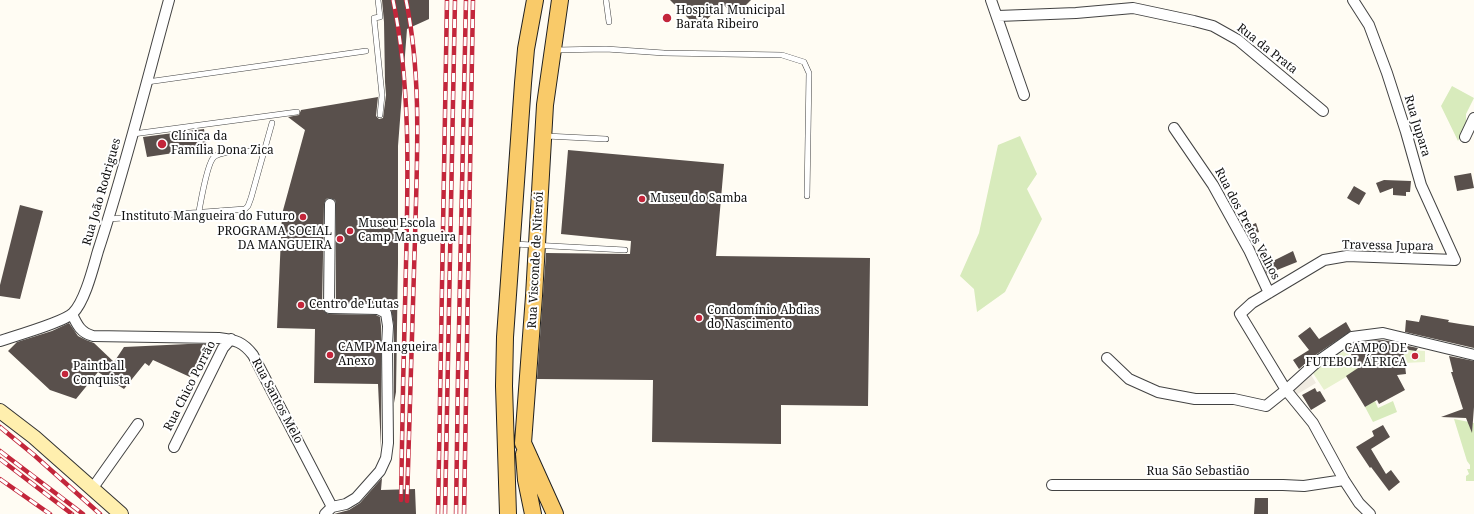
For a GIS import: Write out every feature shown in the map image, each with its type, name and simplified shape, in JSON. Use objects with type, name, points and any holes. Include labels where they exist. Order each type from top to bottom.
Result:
[{"type":"main road","name":"Rua Visconde de Niterói","points":[[508,514],[505,358],[511,244],[523,83],[526,49],[535,0]]},
{"type":"main road","name":"Rua Visconde de Niterói","points":[[555,514],[523,443],[547,88],[560,0]]},
{"type":"main road","points":[[526,49],[553,50]]},
{"type":"main road","points":[[523,83],[547,88]]},
{"type":"main road","points":[[0,411],[34,437],[121,514]]},
{"type":"main road","points":[[523,443],[526,480],[533,514]]},
{"type":"main road","points":[[507,493],[512,514]]},
{"type":"street","name":"Rua João Rodrigues","points":[[72,314],[78,308],[88,285],[109,219],[169,0]]},
{"type":"street","points":[[991,0],[998,16],[1024,95]]},
{"type":"street","name":"Rua Jupara","points":[[1353,0],[1369,26],[1387,73],[1421,184],[1455,260]]},
{"type":"street","name":"Rua da Prata","points":[[998,16],[1076,13],[1133,4],[1194,20],[1213,26],[1238,40],[1323,111]]},
{"type":"street","points":[[1465,137],[1473,125]]},
{"type":"street","name":"Rua dos Pretos Velhos","points":[[1174,128],[1213,185],[1249,250],[1269,293]]},
{"type":"street","points":[[324,514],[332,507],[346,504],[356,498],[380,471],[386,458],[388,443],[388,326],[386,313],[378,309],[329,308],[330,204]]},
{"type":"street","name":"Travessa Jupara","points":[[1286,390],[1240,314],[1252,303],[1324,260],[1347,256],[1455,260]]},
{"type":"street","points":[[0,341],[57,321],[72,314]]},
{"type":"street","name":"Rua Santos Melo","points":[[72,314],[79,328],[85,334],[93,336],[231,339],[247,346],[332,507]]},
{"type":"street","points":[[1107,358],[1129,379],[1158,392],[1195,399],[1234,399],[1266,406],[1318,361],[1352,337],[1383,333],[1474,355]]},
{"type":"street","name":"Rua Chico Porrão","points":[[174,447],[223,348],[231,339]]},
{"type":"street","points":[[1286,390],[1313,423],[1344,480],[1360,503],[1370,514]]},
{"type":"street","points":[[92,489],[138,424]]},
{"type":"street","name":"Rua São Sebastião","points":[[1052,485],[1304,486],[1344,480]]},
{"type":"lane","points":[[378,0],[380,17],[374,18],[382,95],[380,115]]},
{"type":"lane","points":[[606,0],[609,22]]},
{"type":"lane","points":[[553,50],[606,49],[664,53],[782,55],[804,62],[809,73],[807,196]]},
{"type":"lane","points":[[146,82],[366,51]]},
{"type":"lane","points":[[132,134],[297,112]]},
{"type":"lane","points":[[109,219],[199,211],[245,209],[251,198],[272,123]]},
{"type":"lane","points":[[543,136],[606,138]]},
{"type":"lane","points":[[199,211],[210,164],[214,157],[224,153],[264,151]]},
{"type":"lane","points":[[511,244],[537,244],[625,250]]},
{"type":"green space","points":[[1452,86],[1474,98],[1466,114],[1466,125],[1458,141],[1441,106]]},
{"type":"green space","points":[[1020,136],[1037,174],[1027,189],[1042,219],[1005,292],[977,312],[974,289],[960,276],[979,233],[998,145]]},
{"type":"green space","points":[[1346,350],[1358,370],[1324,390],[1311,370]]},
{"type":"green space","name":"CAMPO DE FUTEBOL ÁFRICA","points":[[1404,351],[1425,351],[1425,362],[1404,363]]},
{"type":"green space","points":[[1375,401],[1378,408],[1393,401],[1397,412],[1373,422],[1365,407]]},
{"type":"green space","points":[[1454,419],[1474,423],[1474,481],[1466,481],[1466,476],[1469,474],[1467,469],[1470,469],[1470,465],[1467,461]]},
{"type":"shaded area","points":[[1310,373],[1316,383],[1296,395],[1289,384]]},
{"type":"building","name":"PROGRAMA SOCIAL DA MANGUEIRA","points":[[382,0],[429,0],[429,19],[407,29],[398,146],[396,392],[394,403],[394,326],[391,309],[378,303],[336,302],[336,204],[335,200],[330,198],[326,199],[324,204],[322,308],[328,314],[376,315],[380,317],[381,449],[378,384],[314,383],[315,329],[277,328],[282,214],[305,130],[288,117],[299,115],[301,110],[378,97],[376,116],[379,119],[383,118],[386,95]]},
{"type":"building","points":[[670,0],[751,0],[735,16],[723,4],[698,28]]},
{"type":"building","name":"Clínica da Família Dona Zica","points":[[204,129],[207,148],[147,157],[143,137]]},
{"type":"building","name":"Condomínio Abdias do Nascimento","points":[[568,150],[724,164],[716,256],[870,258],[868,406],[781,405],[781,444],[652,442],[653,380],[537,379],[546,253],[630,254],[631,241],[561,234]]},
{"type":"building","points":[[1471,173],[1474,188],[1457,191],[1454,176]]},
{"type":"building","points":[[1384,180],[1411,181],[1410,192],[1406,192],[1406,196],[1393,195],[1393,188],[1380,193],[1376,183]]},
{"type":"building","points":[[1354,186],[1366,193],[1359,205],[1347,198]]},
{"type":"building","points":[[20,205],[43,211],[20,299],[0,296],[0,285]]},
{"type":"building","points":[[1256,223],[1259,232],[1249,236],[1244,228]]},
{"type":"building","points":[[1293,251],[1297,262],[1267,274],[1263,266]]},
{"type":"building","points":[[1421,315],[1449,320],[1448,322],[1474,326],[1474,348],[1405,332],[1406,320],[1419,322]]},
{"type":"building","points":[[1346,322],[1351,331],[1314,356],[1299,369],[1293,360],[1309,350],[1298,336],[1310,327],[1319,339]]},
{"type":"building","name":"Paintball Conquista","points":[[69,323],[78,336],[94,343],[114,362],[124,347],[214,344],[200,371],[194,368],[190,377],[153,360],[149,366],[145,363],[124,389],[98,372],[76,399],[50,390],[8,351],[17,342],[52,331]]},
{"type":"building","points":[[1383,340],[1418,348],[1416,351],[1403,349],[1406,374],[1397,375],[1405,390],[1379,404],[1377,400],[1365,407],[1346,376],[1358,368],[1348,348],[1354,343],[1359,343],[1360,345],[1369,341]]},
{"type":"building","points":[[1449,356],[1474,361],[1474,407],[1472,433],[1466,418],[1441,417],[1463,409],[1451,372],[1453,372]]},
{"type":"building","points":[[1315,388],[1317,392],[1320,391],[1326,401],[1311,410],[1302,395]]},
{"type":"building","points":[[1383,425],[1390,437],[1371,449],[1386,474],[1391,470],[1400,482],[1389,491],[1371,467],[1370,468],[1356,447],[1374,436],[1372,431]]},
{"type":"building","points":[[382,478],[381,490],[415,489],[416,514],[334,514],[349,510],[360,503]]},
{"type":"building","points":[[1255,498],[1268,498],[1268,514],[1254,514]]},
{"type":"railway","points":[[393,0],[403,66],[406,99],[408,165],[401,500]]},
{"type":"railway","points":[[406,0],[414,59],[417,118],[417,178],[407,501]]},
{"type":"railway","points":[[438,514],[447,0]]},
{"type":"railway","points":[[445,514],[455,0]]},
{"type":"railway","points":[[456,514],[466,0]]},
{"type":"railway","points":[[464,514],[473,0]]},
{"type":"railway","points":[[0,427],[100,514]]},
{"type":"railway","points":[[0,451],[83,514]]},
{"type":"railway","points":[[0,459],[72,514]]},
{"type":"railway","points":[[0,479],[50,514]]},
{"type":"place","name":"Hospital Municipal Barata Ribeiro","points":[[667,18]]},
{"type":"place","name":"Clínica da Família Dona Zica","points":[[162,144]]},
{"type":"place","name":"Museu do Samba","points":[[642,199]]},
{"type":"place","name":"Instituto Mangueira do Futuro","points":[[303,217]]},
{"type":"place","name":"Museu Escola Camp Mangueira","points":[[350,231]]},
{"type":"place","name":"PROGRAMA SOCIAL DA MANGUEIRA","points":[[340,239]]},
{"type":"place","name":"Centro de Lutas","points":[[301,305]]},
{"type":"place","name":"Condomínio Abdias do Nascimento","points":[[699,318]]},
{"type":"place","name":"CAMP Mangueira Anexo","points":[[330,355]]},
{"type":"place","name":"CAMPO DE FUTEBOL ÁFRICA","points":[[1415,356]]},
{"type":"place","name":"Paintball Conquista","points":[[65,374]]}]
